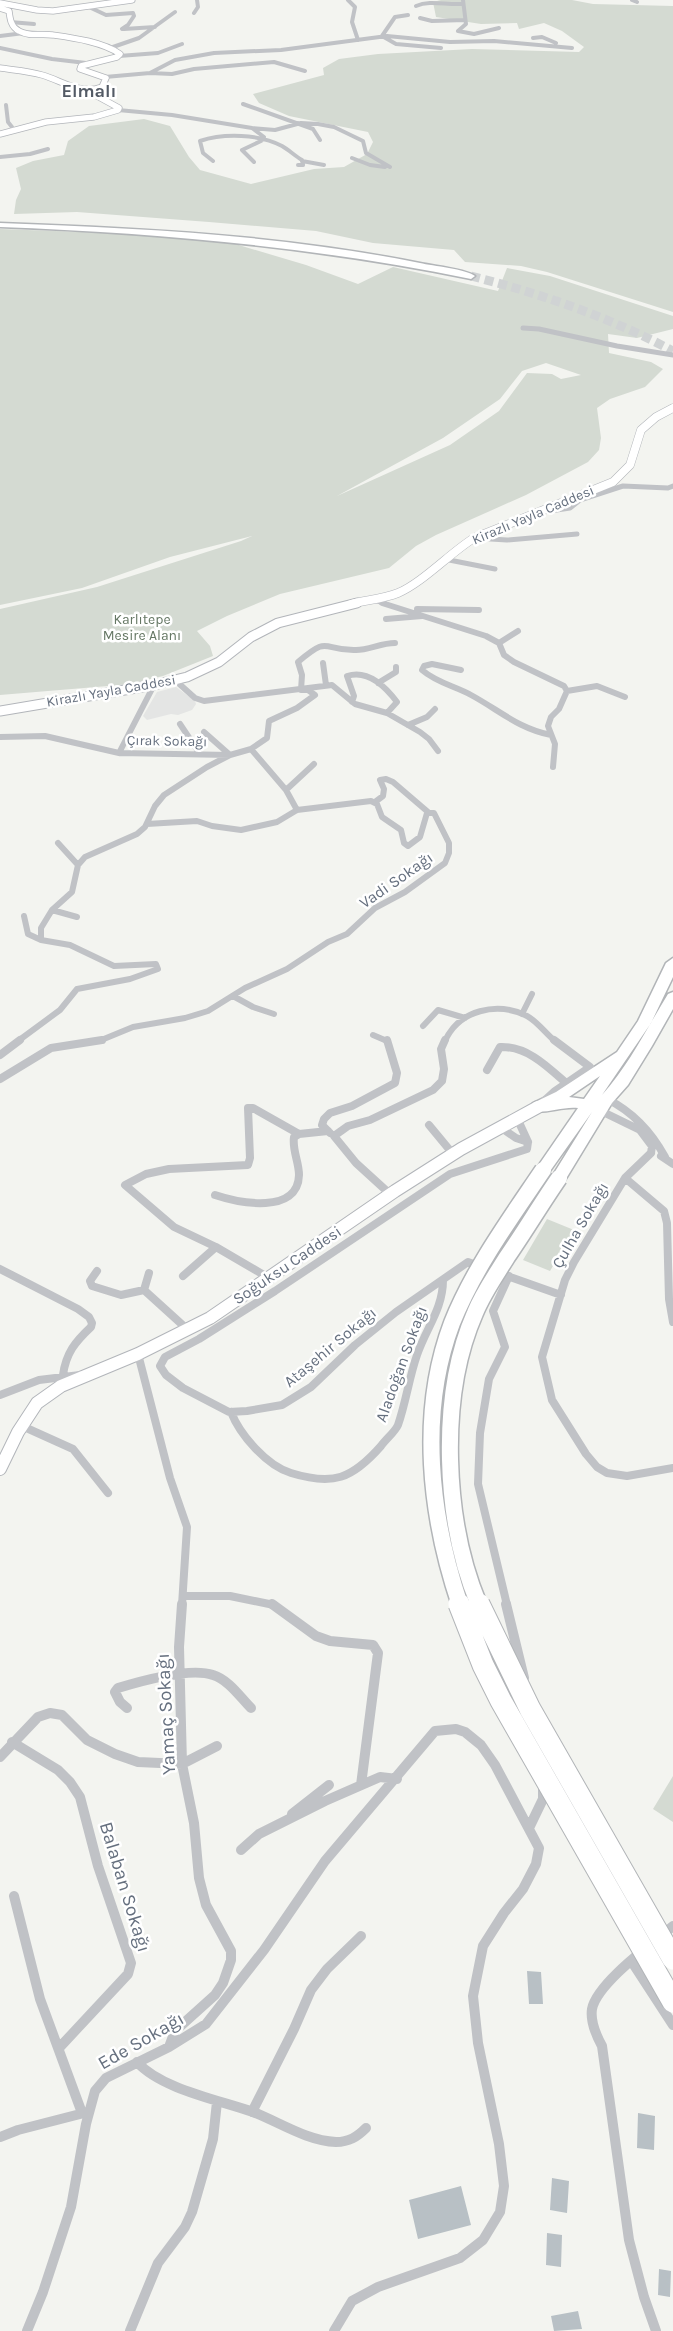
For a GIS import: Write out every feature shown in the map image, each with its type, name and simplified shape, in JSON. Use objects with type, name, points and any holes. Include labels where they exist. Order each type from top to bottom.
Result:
[{"type":"highway","points":[[0,221],[176,229],[238,234],[373,251],[471,273],[340,251],[227,237],[75,228],[0,226]]},
{"type":"highway","points":[[673,962],[644,1023],[598,1102],[551,1174],[494,1243],[466,1292],[452,1326],[442,1358],[433,1417],[432,1449],[436,1509],[442,1541],[456,1598],[482,1665],[673,2002]]},
{"type":"highway","points":[[673,997],[623,1081],[576,1121],[551,1174],[490,1284],[472,1320],[459,1367],[452,1412],[450,1442],[453,1505],[461,1549],[474,1592],[501,1654],[673,1958]]},
{"type":"highway","points":[[590,1067],[629,1046]]},
{"type":"highway","points":[[542,1107],[563,1089],[629,1046]]},
{"type":"highway","points":[[563,1089],[577,1092],[598,1102]]},
{"type":"highway","points":[[542,1107],[575,1102],[598,1102]]},
{"type":"highway","points":[[542,1107],[564,1110],[576,1121]]},
{"type":"main road","points":[[0,3],[42,11],[89,7],[132,0]]},
{"type":"main road","points":[[0,8],[9,11],[10,22],[14,28],[24,33],[52,35],[110,48],[119,52],[119,56],[86,63],[81,66],[80,69],[105,77],[106,80],[102,87],[89,92]]},
{"type":"main road","points":[[0,68],[42,75],[89,92],[119,108],[118,110],[95,117],[55,121],[0,134]]},
{"type":"main road","name":"Kirazlı Yayla Caddesi","points":[[0,711],[176,681],[215,665],[251,637],[278,623],[398,593],[416,582],[474,538],[585,496],[612,482],[625,472],[633,462],[636,440],[642,430],[652,420],[673,408]]},
{"type":"main road","name":"Soğuksu Caddesi","points":[[0,1469],[36,1403],[61,1386],[138,1354],[210,1318],[390,1194],[500,1127],[542,1107]]},
{"type":"street","points":[[194,13],[198,7],[196,0]]},
{"type":"street","points":[[348,0],[355,7],[352,22],[358,40]]},
{"type":"street","points":[[416,6],[426,1],[445,5],[462,2],[466,26],[458,30],[468,34],[499,28]]},
{"type":"street","points":[[89,7],[106,15],[133,13],[134,16],[128,25],[122,28],[157,27]]},
{"type":"street","points":[[110,48],[138,38],[157,27],[175,12]]},
{"type":"street","points":[[382,36],[383,30],[395,17],[408,15]]},
{"type":"street","points":[[420,18],[432,21],[465,20]]},
{"type":"street","points":[[10,22],[34,24]]},
{"type":"street","points":[[0,36],[24,33]]},
{"type":"street","points":[[382,36],[396,44],[442,48]]},
{"type":"street","points":[[150,73],[174,60],[214,53],[281,50],[382,36],[572,48],[542,37],[533,38]]},
{"type":"street","points":[[119,56],[158,53],[182,44]]},
{"type":"street","points":[[0,48],[52,59],[86,63]]},
{"type":"street","points":[[105,77],[150,73],[172,74],[194,69],[274,62],[305,72]]},
{"type":"street","points":[[72,96],[89,92]]},
{"type":"street","points":[[243,104],[313,129],[320,140]]},
{"type":"street","points":[[6,105],[8,122],[12,127],[11,131]]},
{"type":"street","points":[[118,110],[135,114],[172,115],[199,121],[275,130],[297,124],[318,124],[338,128],[352,137],[363,141],[366,154],[390,167],[370,165],[352,158]]},
{"type":"street","points":[[252,128],[262,134],[264,137],[262,140]]},
{"type":"street","points":[[213,161],[203,154],[200,141],[216,136],[262,140],[283,146],[302,162],[324,165]]},
{"type":"street","points":[[254,162],[242,150],[262,140]]},
{"type":"street","points":[[0,157],[30,154],[48,149]]},
{"type":"street","points":[[298,165],[303,165],[302,162]]},
{"type":"street","points":[[523,328],[540,329],[617,346],[673,355]]},
{"type":"street","points":[[585,496],[623,486],[668,488],[673,486]]},
{"type":"street","points":[[474,538],[515,539],[577,534]]},
{"type":"street","points":[[444,559],[495,569]]},
{"type":"street","points":[[374,600],[486,636],[500,643],[504,655],[514,662],[559,683],[566,691]]},
{"type":"street","points":[[400,608],[436,611],[479,610]]},
{"type":"street","points":[[386,619],[426,616]]},
{"type":"street","points":[[500,643],[518,631]]},
{"type":"street","points":[[301,690],[302,675],[298,662],[317,646],[330,644],[356,650],[384,643],[394,643]]},
{"type":"street","points":[[323,663],[326,685]]},
{"type":"street","points":[[461,670],[432,664],[424,666],[422,670],[429,677],[471,695],[525,729],[551,735]]},
{"type":"street","points":[[378,683],[396,672],[396,667]]},
{"type":"street","points":[[352,702],[354,696],[348,676],[352,674],[366,674],[378,683],[396,702],[387,714]]},
{"type":"street","points":[[176,681],[199,701],[301,690],[326,685],[336,686],[352,702],[387,714],[408,725],[429,739],[438,751]]},
{"type":"street","points":[[553,767],[554,744],[548,726],[551,717],[559,709],[566,691],[586,684],[598,685],[608,687],[625,697]]},
{"type":"street","name":"Çırak Sokağı","points":[[154,685],[119,753],[230,755]]},
{"type":"street","points":[[230,755],[250,749],[267,738],[269,720],[297,708],[314,695],[308,690],[301,690]]},
{"type":"street","points":[[408,725],[427,716],[435,709]]},
{"type":"street","points":[[180,724],[200,754]]},
{"type":"street","name":"Çırak Sokağı","points":[[204,732],[230,755]]},
{"type":"street","points":[[3,738],[45,736],[119,753]]},
{"type":"street","points":[[250,749],[286,790],[297,810]]},
{"type":"street","name":"Çırak Sokağı","points":[[78,866],[89,854],[137,834],[147,824],[155,806],[164,795],[207,766],[230,755]]},
{"type":"street","points":[[286,790],[314,764]]},
{"type":"street","points":[[147,824],[197,821],[212,826],[241,830],[270,825],[297,810],[375,802],[383,796],[384,789],[380,780],[386,778],[428,812]]},
{"type":"street","name":"Vadi Sokağı","points":[[0,1079],[51,1048],[98,1042],[133,1027],[193,1016],[208,1011],[244,988],[288,969],[328,942],[352,931],[375,908],[405,892],[440,868],[448,858],[449,843],[436,814],[428,812],[422,834],[413,844],[408,846],[404,843],[401,830],[379,816],[375,802]]},
{"type":"street","points":[[41,940],[41,928],[52,910],[72,892],[78,866],[58,843]]},
{"type":"street","points":[[52,910],[78,917]]},
{"type":"street","points":[[0,1056],[60,1010],[77,989],[130,979],[156,971],[159,968],[156,964],[114,966],[70,944],[41,940],[28,934],[24,916]]},
{"type":"street","points":[[522,1014],[532,994]]},
{"type":"street","points":[[233,996],[253,1007],[274,1014]]},
{"type":"street","points":[[269,1278],[216,1247],[174,1227],[125,1185],[147,1174],[176,1168],[235,1167],[248,1164],[250,1158],[248,1108],[253,1108],[298,1134],[331,1134],[348,1126],[370,1120],[433,1090],[442,1081],[444,1069],[441,1049],[448,1036],[465,1018],[482,1010],[497,1007],[511,1009],[522,1014],[590,1067],[563,1089],[541,1062],[506,1046],[500,1047],[487,1070]]},
{"type":"street","points":[[423,1026],[438,1010],[465,1018]]},
{"type":"street","points":[[373,1035],[387,1040],[397,1073],[395,1083],[352,1106],[330,1113],[324,1119],[322,1125],[356,1163],[390,1194]]},
{"type":"street","points":[[598,1102],[640,1130],[652,1146],[651,1153],[665,1157]]},
{"type":"street","points":[[598,1102],[622,1105],[641,1122],[657,1141],[665,1157],[673,1164]]},
{"type":"street","points":[[231,1412],[216,1406],[165,1375],[160,1366],[166,1357],[199,1339],[275,1291],[450,1174],[527,1149],[528,1142],[517,1118]]},
{"type":"street","points":[[430,1125],[453,1154]]},
{"type":"street","points":[[500,1127],[516,1138],[528,1142]]},
{"type":"street","points":[[215,1195],[226,1200],[255,1203],[283,1201],[291,1197],[299,1178],[293,1143],[294,1137],[298,1134]]},
{"type":"street","name":"Çulha Sokağı","points":[[651,1153],[625,1178],[574,1262],[561,1295],[542,1357],[552,1400],[586,1454],[597,1467],[607,1473],[627,1476],[673,1468]]},
{"type":"street","points":[[625,1178],[664,1212],[667,1223],[669,1299],[673,1322]]},
{"type":"street","points":[[183,1276],[216,1247]]},
{"type":"street","name":"Ataşehir Sokağı","points":[[231,1412],[282,1405],[301,1394],[356,1344],[416,1296],[468,1262],[561,1295]]},
{"type":"street","points":[[0,1269],[78,1309],[89,1317],[92,1323],[91,1327],[69,1348],[64,1358],[63,1375]]},
{"type":"street","points":[[97,1271],[90,1281],[92,1286],[121,1295],[144,1290]]},
{"type":"street","points":[[144,1290],[149,1272]]},
{"type":"street","points":[[509,1276],[493,1311],[505,1347],[489,1378],[480,1433],[478,1484],[543,1757],[543,1799],[529,1828]]},
{"type":"street","name":"Aladoğan Sokağı","points":[[231,1412],[235,1422],[256,1448],[281,1470],[311,1479],[330,1480],[347,1476],[374,1454],[397,1427],[417,1354],[443,1296],[443,1280]]},
{"type":"street","points":[[144,1290],[188,1328]]},
{"type":"street","name":"Yamaç Sokağı","points":[[138,1354],[170,1478],[187,1527],[179,1647],[182,1764],[194,1823],[199,1878],[206,1904],[228,1942],[231,1960],[223,1983],[215,1995],[175,2031],[170,2040],[169,2047]]},
{"type":"street","points":[[0,1395],[37,1380],[63,1375],[84,1376]]},
{"type":"street","points":[[22,1426],[73,1450],[108,1493]]},
{"type":"street","points":[[183,1596],[230,1596],[270,1603],[316,1636],[330,1641],[373,1645],[378,1653],[361,1785]]},
{"type":"street","points":[[127,1708],[120,1702],[116,1692],[118,1688],[143,1681],[187,1674],[212,1675],[232,1688],[251,1708]]},
{"type":"street","points":[[0,1757],[12,1742],[38,1717],[50,1712],[62,1715],[87,1740],[115,1754],[138,1762],[182,1764],[217,1746]]},
{"type":"street","name":"Ede Sokağı","points":[[27,2331],[43,2292],[71,2207],[85,2112],[96,2091],[106,2078],[169,2047],[206,2024],[264,1950],[325,1861],[397,1778],[415,1753],[435,1731],[456,1728],[465,1732],[480,1745],[494,1765],[539,1848],[536,1864],[523,1889],[504,1912],[483,1946],[473,1996],[478,2043],[499,2144],[504,2186],[500,2212],[483,2240],[460,2258],[378,2287],[352,2301],[334,2331]]},
{"type":"street","name":"Balaban Sokağı","points":[[12,1742],[58,1770],[70,1782],[80,1797],[98,1866],[132,1964],[128,1974],[59,2048]]},
{"type":"street","points":[[241,1850],[259,1834],[361,1785],[380,1777],[397,1778]]},
{"type":"street","points":[[282,1822],[329,1785]]},
{"type":"street","points":[[0,2137],[18,2130],[85,2112],[40,1999],[14,1896]]},
{"type":"street","points":[[656,2331],[644,2297],[629,2240],[602,2046],[594,2029],[592,2006],[605,1986],[673,1926]]},
{"type":"street","points":[[252,2112],[294,2029],[311,1990],[327,1969],[361,1936]]},
{"type":"street","points":[[632,1962],[673,2025]]},
{"type":"street","points":[[137,2062],[151,2075],[218,2102],[252,2112],[328,2142],[354,2140],[366,2128]]},
{"type":"street","points":[[130,2331],[158,2263],[185,2227],[192,2212],[212,2139],[218,2102]]},
{"type":"shaded area","points":[[176,687],[195,701],[196,704],[192,710],[178,715],[171,714],[147,720],[143,716],[157,692]]},
{"type":"shaded area","points":[[527,1971],[541,1972],[543,2004],[529,2004]]},
{"type":"shaded area","points":[[638,2113],[655,2116],[654,2150],[637,2148]]},
{"type":"shaded area","points":[[552,2178],[569,2181],[567,2213],[550,2210]]},
{"type":"shaded area","points":[[461,2186],[471,2225],[418,2239],[409,2200]]},
{"type":"shaded area","points":[[547,2233],[562,2235],[561,2267],[546,2265]]},
{"type":"shaded area","points":[[659,2269],[671,2271],[670,2297],[658,2295]]},
{"type":"shaded area","points":[[578,2311],[582,2329],[554,2331],[551,2316]]},
{"type":"green space","points":[[441,0],[572,0],[593,4],[673,6],[673,312],[547,272],[521,266],[465,262],[454,250],[373,243],[316,231],[209,222],[77,212],[14,214],[16,200],[21,189],[16,168],[33,161],[64,155],[68,141],[89,126],[144,119],[170,126],[189,157],[200,170],[251,184],[314,169],[344,167],[367,154],[373,142],[368,132],[289,116],[259,103],[253,94],[324,75],[323,68],[339,59],[378,54],[472,49],[579,52],[584,47],[562,31],[544,23],[519,29],[517,23],[481,24],[436,17],[433,2]]},
{"type":"green space","name":"Karlıtepe Mesire Alanı","points":[[0,229],[138,234],[232,243],[306,265],[358,284],[393,267],[498,291],[507,268],[550,276],[673,316],[673,329],[637,338],[608,334],[609,353],[651,362],[663,369],[645,387],[610,399],[597,408],[601,438],[599,450],[588,462],[526,495],[436,535],[416,546],[389,568],[280,594],[197,631],[210,646],[213,656],[163,676],[142,681],[120,685],[0,695],[0,609],[97,587],[252,536],[170,557],[82,588],[0,605]],"holes":[[[546,363],[581,375],[561,379],[552,374],[527,373],[499,411],[450,445],[337,496],[443,438],[500,399],[522,371]]]},
{"type":"green space","points":[[547,1219],[574,1230],[550,1271],[523,1260]]},
{"type":"green space","points":[[673,1776],[673,1822],[653,1809]]},
{"type":"tunnel","points":[[471,276],[575,307],[624,327],[673,351]]},
{"type":"district","name":"Elmalı","points":[[89,91]]}]
